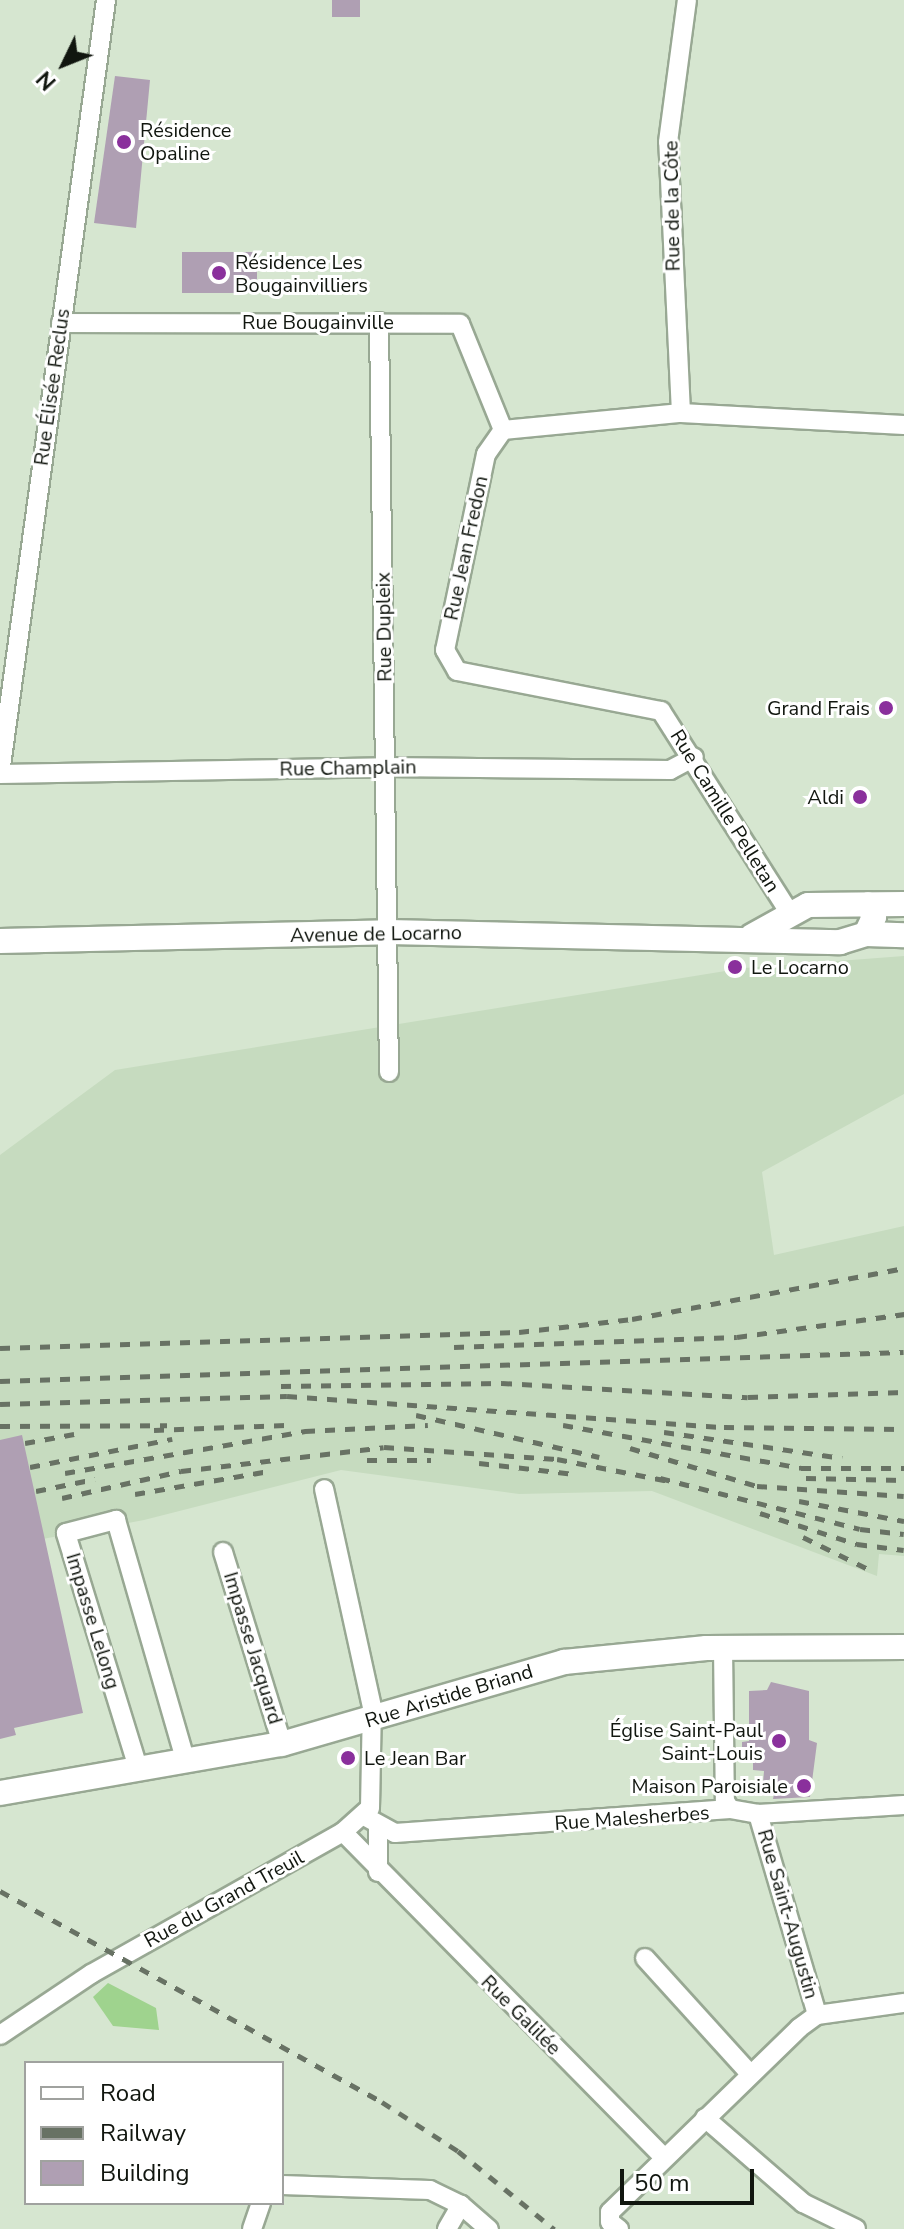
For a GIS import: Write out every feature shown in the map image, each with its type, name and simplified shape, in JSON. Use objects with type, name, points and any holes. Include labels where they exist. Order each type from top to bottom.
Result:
[{"type":"street","name":"Rue Élisée Reclus","points":[[0,774],[106,0]]},
{"type":"street","name":"Rue de la Côte","points":[[681,413],[668,142],[687,0]]},
{"type":"street","name":"Rue Dupleix","points":[[379,322],[389,1072]]},
{"type":"street","name":"Rue Bougainville","points":[[61,323],[460,324],[503,430]]},
{"type":"street","points":[[503,430],[681,413],[904,425]]},
{"type":"street","name":"Rue Jean Fredon","points":[[503,430],[486,454],[445,650],[457,671],[661,711]]},
{"type":"street","name":"Rue Camille Pelletan","points":[[661,711],[694,757],[789,912]]},
{"type":"street","name":"Rue Champlain","points":[[0,774],[386,767],[670,770],[694,757]]},
{"type":"street","points":[[866,934],[874,917],[868,904]]},
{"type":"street","points":[[752,936],[789,912],[808,905],[904,904]]},
{"type":"street","points":[[789,912],[795,940]]},
{"type":"street","name":"Avenue de Locarno","points":[[0,941],[389,932],[752,936],[840,942],[866,934],[904,935]]},
{"type":"street","points":[[324,1489],[372,1719],[373,1799],[364,1816],[378,1828],[378,1872]]},
{"type":"street","name":"Impasse Lelong","points":[[139,1771],[66,1533],[116,1520],[186,1762]]},
{"type":"street","name":"Impasse Jacquard","points":[[223,1552],[282,1744]]},
{"type":"street","points":[[723,1647],[725,1801],[730,1809]]},
{"type":"street","name":"Rue Aristide Briand","points":[[0,1793],[282,1744],[564,1662],[723,1647],[904,1647]]},
{"type":"street","name":"Rue Malesherbes","points":[[378,1828],[411,1832],[730,1809],[758,1814],[904,1805]]},
{"type":"street","name":"Rue Saint-Augustin","points":[[758,1814],[817,2015]]},
{"type":"street","name":"Rue du Grand Treuil","points":[[0,2035],[91,1974],[343,1832],[364,1816]]},
{"type":"street","name":"Rue Galilée","points":[[343,1832],[378,1872],[664,2158]]},
{"type":"street","points":[[645,1958],[750,2074]]},
{"type":"street","points":[[619,2229],[610,2222],[610,2212],[750,2074],[817,2015],[904,2003]]},
{"type":"street","points":[[705,2118],[803,2203],[856,2229]]},
{"type":"street","points":[[284,2185],[419,2188],[461,2205],[489,2229]]},
{"type":"street","points":[[252,2229],[260,2205]]},
{"type":"street","points":[[447,2229],[461,2205]]},
{"type":"shaded area","points":[[904,956],[904,1094],[762,1172],[774,1255],[904,1226],[904,1556],[879,1554],[877,1576],[652,1491],[519,1494],[341,1470],[144,1520],[0,1547],[0,1155],[115,1070],[744,968]]},
{"type":"green space","points":[[108,1983],[156,2008],[159,2030],[113,2026],[93,1997]]},
{"type":"building","points":[[332,0],[360,0],[360,17],[332,17]]},
{"type":"building","name":"Résidence Opaline","points":[[115,76],[150,80],[136,228],[94,223]]},
{"type":"building","name":"Résidence Les Bougainvilliers","points":[[182,252],[257,252],[257,293],[182,293]]},
{"type":"building","points":[[22,1435],[83,1713],[14,1728],[16,1735],[0,1739],[0,1440]]},
{"type":"building","name":"Église Saint-Paul Saint-Louis","points":[[771,1682],[809,1691],[809,1740],[817,1743],[810,1797],[773,1799],[778,1775],[763,1783],[764,1771],[753,1770],[753,1760],[742,1758],[742,1742],[749,1741],[749,1691],[767,1690]]},
{"type":"railway","points":[[0,1348],[519,1332],[632,1319],[904,1268]]},
{"type":"railway","points":[[454,1347],[737,1337],[904,1314]]},
{"type":"railway","points":[[0,1381],[904,1352]]},
{"type":"railway","points":[[281,1386],[502,1383],[748,1397],[904,1392]]},
{"type":"railway","points":[[0,1404],[287,1396],[724,1427],[904,1429]]},
{"type":"railway","points":[[416,1415],[599,1457]]},
{"type":"railway","points":[[0,1426],[167,1425]]},
{"type":"railway","points":[[154,1430],[286,1425]]},
{"type":"railway","points":[[65,1473],[305,1431],[428,1425]]},
{"type":"railway","points":[[563,1425],[801,1468],[904,1468]]},
{"type":"railway","points":[[664,1432],[842,1458]]},
{"type":"railway","points":[[25,1443],[74,1434]]},
{"type":"railway","points":[[30,1467],[172,1439]]},
{"type":"railway","points":[[62,1498],[181,1471],[384,1447],[557,1459],[669,1481]]},
{"type":"railway","points":[[630,1448],[757,1486],[904,1496]]},
{"type":"railway","points":[[367,1460],[431,1460]]},
{"type":"railway","points":[[479,1463],[574,1474]]},
{"type":"railway","points":[[135,1494],[269,1471]]},
{"type":"railway","points":[[660,1478],[860,1529],[904,1534]]},
{"type":"railway","points":[[806,1478],[904,1480]]},
{"type":"railway","points":[[36,1491],[95,1479]]},
{"type":"railway","points":[[799,1501],[904,1521]]},
{"type":"railway","points":[[760,1513],[857,1544],[904,1550]]},
{"type":"railway","points":[[803,1537],[868,1569]]},
{"type":"railway","points":[[0,1891],[382,2102],[458,2151],[554,2229]]},
{"type":"place","name":"Résidence Opaline","points":[[124,142]]},
{"type":"place","name":"Résidence Les Bougainvilliers","points":[[219,273]]},
{"type":"place","name":"Grand Frais","points":[[886,708]]},
{"type":"place","name":"Aldi","points":[[860,797]]},
{"type":"place","name":"Le Locarno","points":[[735,967]]},
{"type":"place","name":"Église Saint-Paul Saint-Louis","points":[[779,1741]]},
{"type":"place","name":"Le Jean Bar","points":[[348,1758]]},
{"type":"place","name":"Maison Paroisiale","points":[[804,1786]]}]
